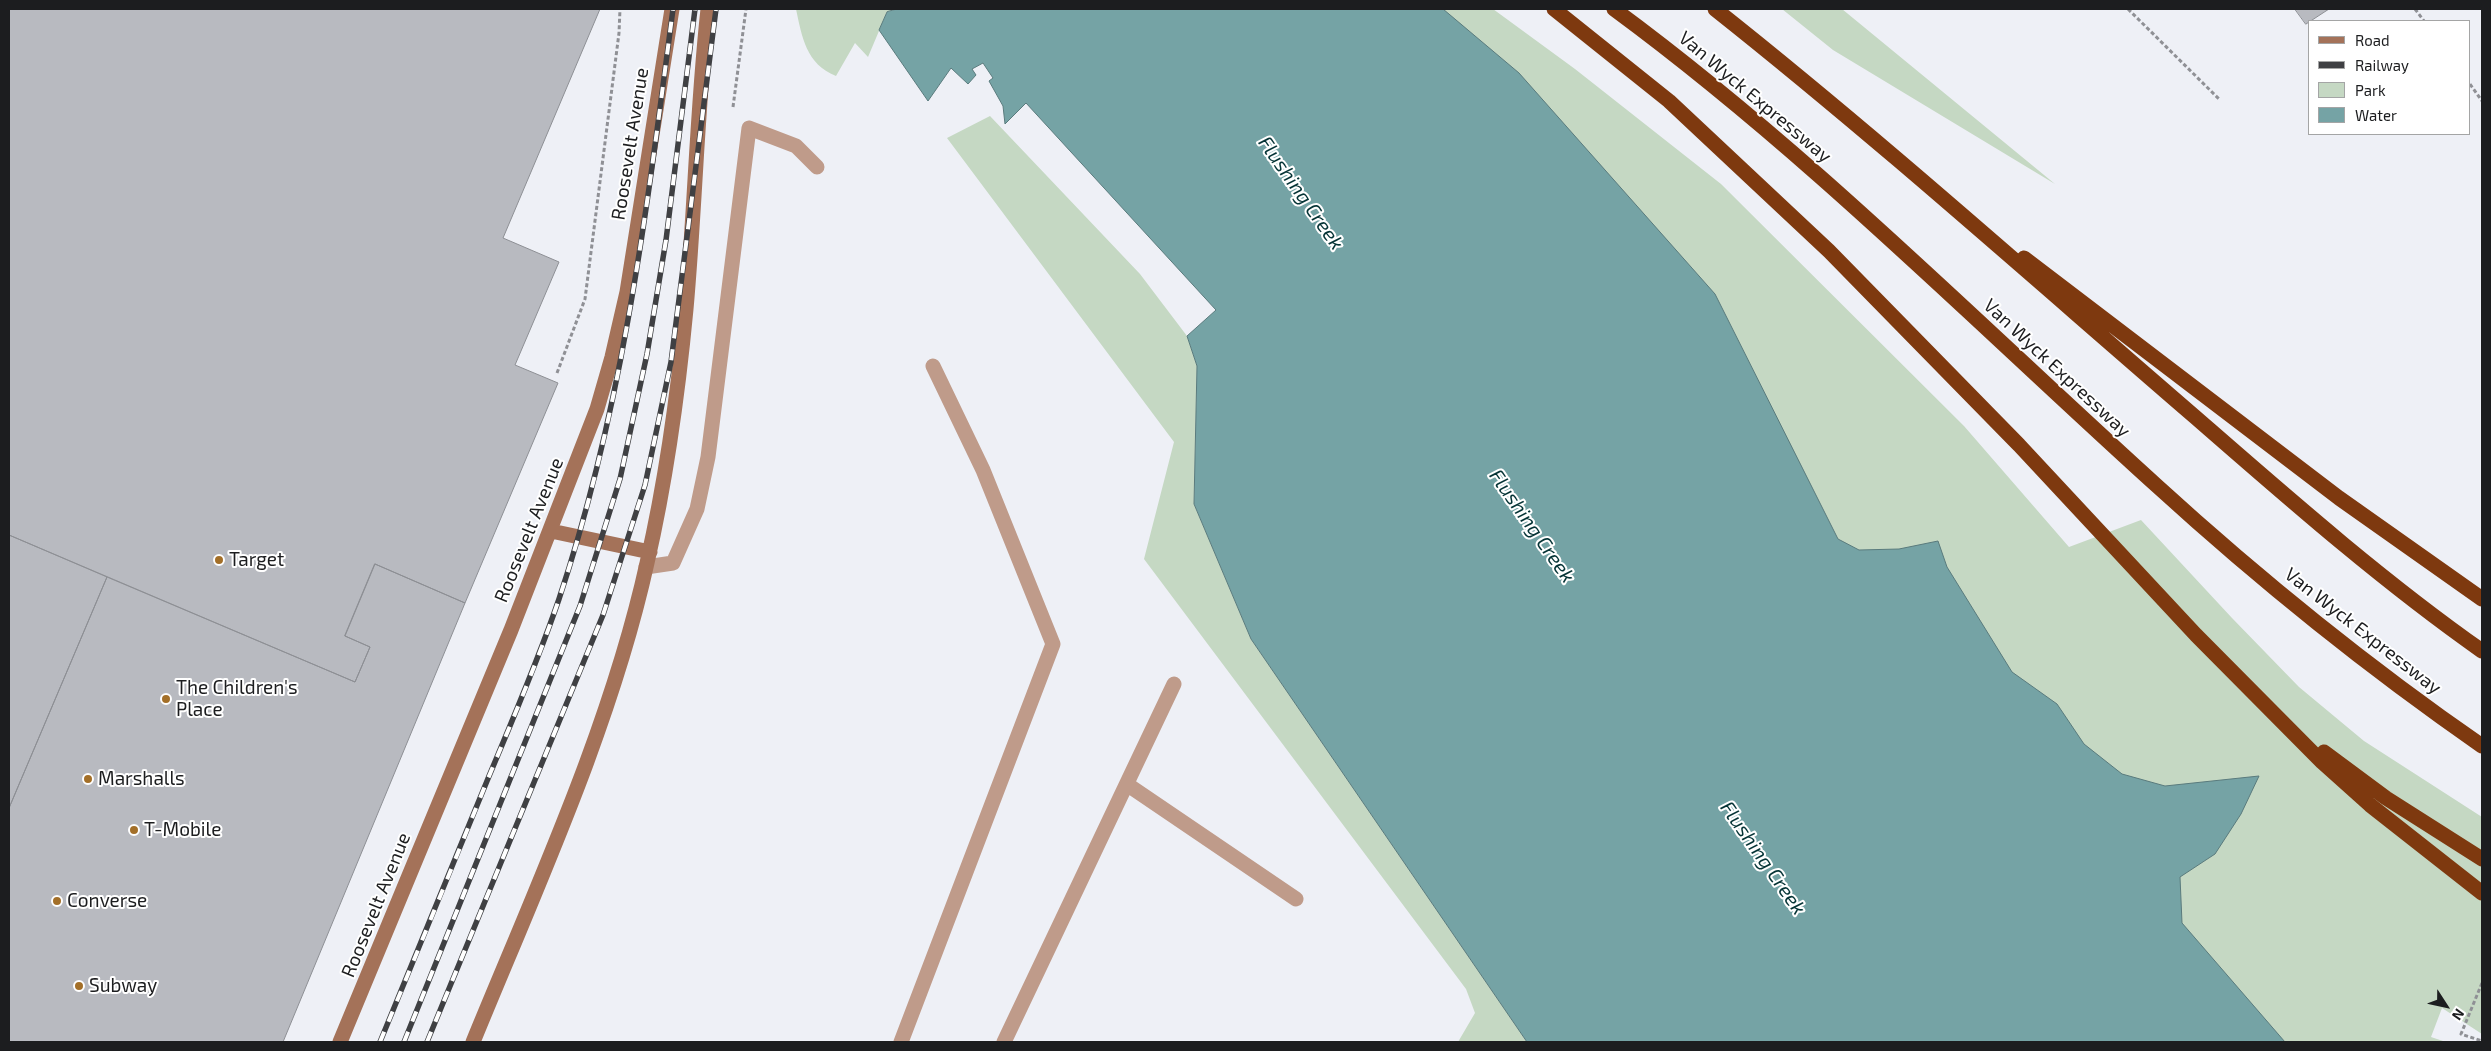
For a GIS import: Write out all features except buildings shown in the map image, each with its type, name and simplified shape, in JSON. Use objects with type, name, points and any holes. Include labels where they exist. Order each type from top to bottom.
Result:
[{"type":"highway","points":[[1554,9],[1669,101],[1738,164],[1836,258],[1979,403],[2196,635],[2272,711],[2358,795],[2482,893]]},
{"type":"highway","name":"Van Wyck Expressway","points":[[1614,9],[1765,131],[1863,216],[2209,532],[2338,640],[2482,746]]},
{"type":"highway","points":[[1715,9],[1806,82],[2310,517],[2414,602],[2482,651]]},
{"type":"highway","points":[[1902,164],[2339,498],[2482,599]]},
{"type":"highway","points":[[2272,711],[2386,798],[2482,859]]},
{"type":"main road","name":"Roosevelt Avenue","points":[[340,1042],[551,531],[597,409],[628,292],[672,9]]},
{"type":"main road","points":[[473,1042],[581,776],[630,631],[650,552],[674,408],[686,307],[708,9]]},
{"type":"main road","points":[[551,531],[650,552]]},
{"type":"lane","points":[[646,568],[672,563],[697,510],[708,457],[749,128],[796,146],[817,167]]},
{"type":"lane","points":[[901,1042],[1053,644],[983,470],[933,366]]},
{"type":"lane","points":[[1004,1042],[1128,785],[1174,684]]},
{"type":"lane","points":[[1128,785],[1296,899]]},
{"type":"path","points":[[557,373],[585,299],[619,33],[620,9]]},
{"type":"path","points":[[2128,9],[2220,100]]},
{"type":"path","points":[[2414,9],[2423,20]]},
{"type":"path","points":[[2471,85],[2482,101]]},
{"type":"path","points":[[2482,983],[2461,1034],[2482,1041]]},
{"type":"green space","points":[[796,9],[897,9],[887,12],[868,57],[855,43],[836,76],[818,64],[807,49]]},
{"type":"green space","points":[[1418,9],[1493,9],[1575,69],[1721,184],[1964,426],[2069,547],[2141,520],[2299,687],[2364,741],[2482,817],[2482,1034],[2442,1008],[2431,1037],[2446,1042],[2251,1042],[1864,596]]},
{"type":"green space","points":[[1782,9],[1842,9],[2055,184],[1833,50]]},
{"type":"green space","points":[[990,116],[1140,274],[1187,336],[1197,366],[1194,504],[1251,639],[1527,1042],[1458,1042],[1475,1013],[1466,989],[1144,559],[1174,442],[947,138]]},
{"type":"water","name":"Flushing Creek","points":[[897,9],[1443,9],[1519,73],[1715,294],[1838,539],[1859,550],[1899,549],[1938,541],[1947,567],[2012,672],[2057,704],[2084,744],[2122,774],[2165,786],[2259,776],[2241,814],[2215,854],[2180,877],[2182,923],[2285,1042],[1527,1042],[1251,639],[1194,504],[1197,366],[1187,336],[1216,310],[1026,103],[1005,124],[1003,106],[989,81],[993,78],[983,63],[972,69],[976,75],[968,84],[951,68],[928,101],[879,30],[887,12]]},
{"type":"railway","points":[[380,1042],[534,668],[559,599],[581,527],[600,454],[630,307],[673,9]]},
{"type":"railway","points":[[404,1042],[580,606],[620,479],[647,354],[666,240],[695,9]]},
{"type":"railway","points":[[427,1042],[603,615],[645,485],[671,362],[716,9]]},
{"type":"place","name":"Target","points":[[219,560]]},
{"type":"place","name":"The Children's Place","points":[[166,699]]},
{"type":"place","name":"Marshalls","points":[[88,779]]},
{"type":"place","name":"T-Mobile","points":[[134,830]]},
{"type":"place","name":"Converse","points":[[57,901]]},
{"type":"place","name":"Subway","points":[[79,986]]}]
